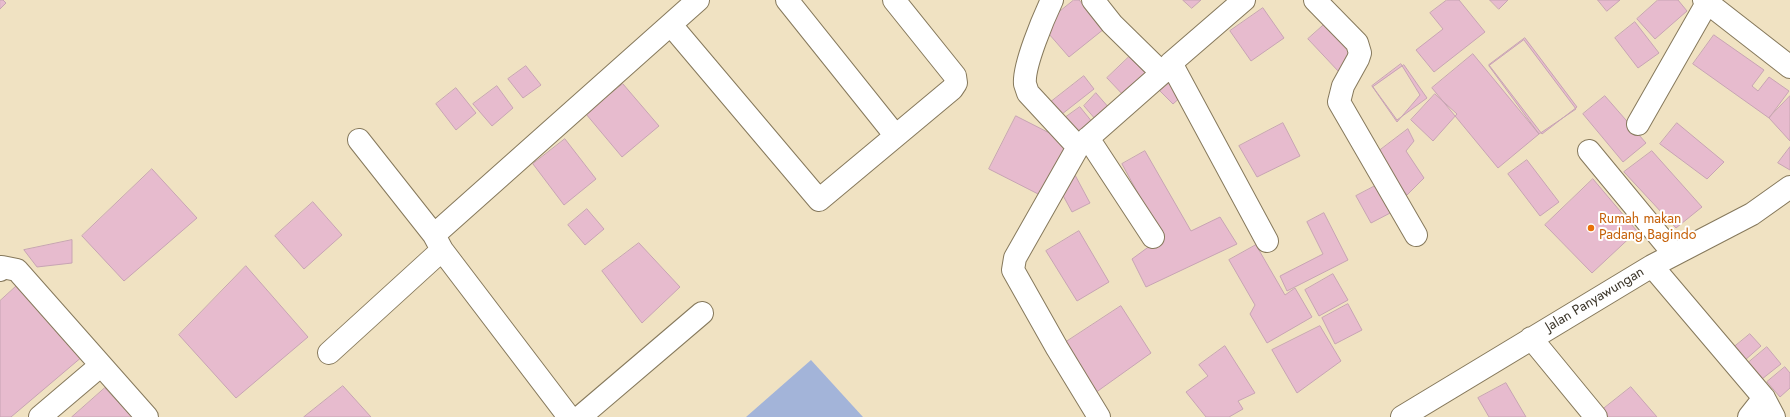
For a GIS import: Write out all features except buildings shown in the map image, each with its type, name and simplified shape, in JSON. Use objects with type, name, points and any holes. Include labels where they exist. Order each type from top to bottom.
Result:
[{"type":"street","points":[[329,352],[438,243],[698,0]]},
{"type":"street","points":[[787,0],[895,136]]},
{"type":"street","points":[[671,25],[819,200],[952,89],[956,83],[955,76],[894,0]]},
{"type":"street","points":[[1052,0],[1041,22],[1026,72],[1025,84],[1028,93],[1083,142],[1153,237]]},
{"type":"street","points":[[1093,0],[1112,24],[1167,68],[1267,241]]},
{"type":"street","points":[[1099,417],[1013,270],[1015,258],[1083,142],[1244,0]]},
{"type":"street","points":[[1315,0],[1357,43],[1360,53],[1343,86],[1339,102],[1416,235]]},
{"type":"street","points":[[1638,124],[1705,2],[1790,67]]},
{"type":"street","points":[[359,140],[569,417]]},
{"type":"street","points":[[1589,151],[1674,254]]},
{"type":"street","name":"Jalan Panyawungan","points":[[1402,417],[1652,266],[1752,214],[1790,187]]},
{"type":"street","points":[[1652,266],[1769,408],[1749,417]]},
{"type":"street","points":[[0,270],[2,267],[17,270],[146,417]]},
{"type":"street","points":[[580,417],[702,313]]},
{"type":"street","points":[[1531,338],[1596,417]]},
{"type":"street","points":[[40,417],[100,366]]},
{"type":"water","points":[[811,360],[863,417],[746,417]]},
{"type":"place","name":"Rumah makan Padang Bagindo","points":[[1591,228]]}]
